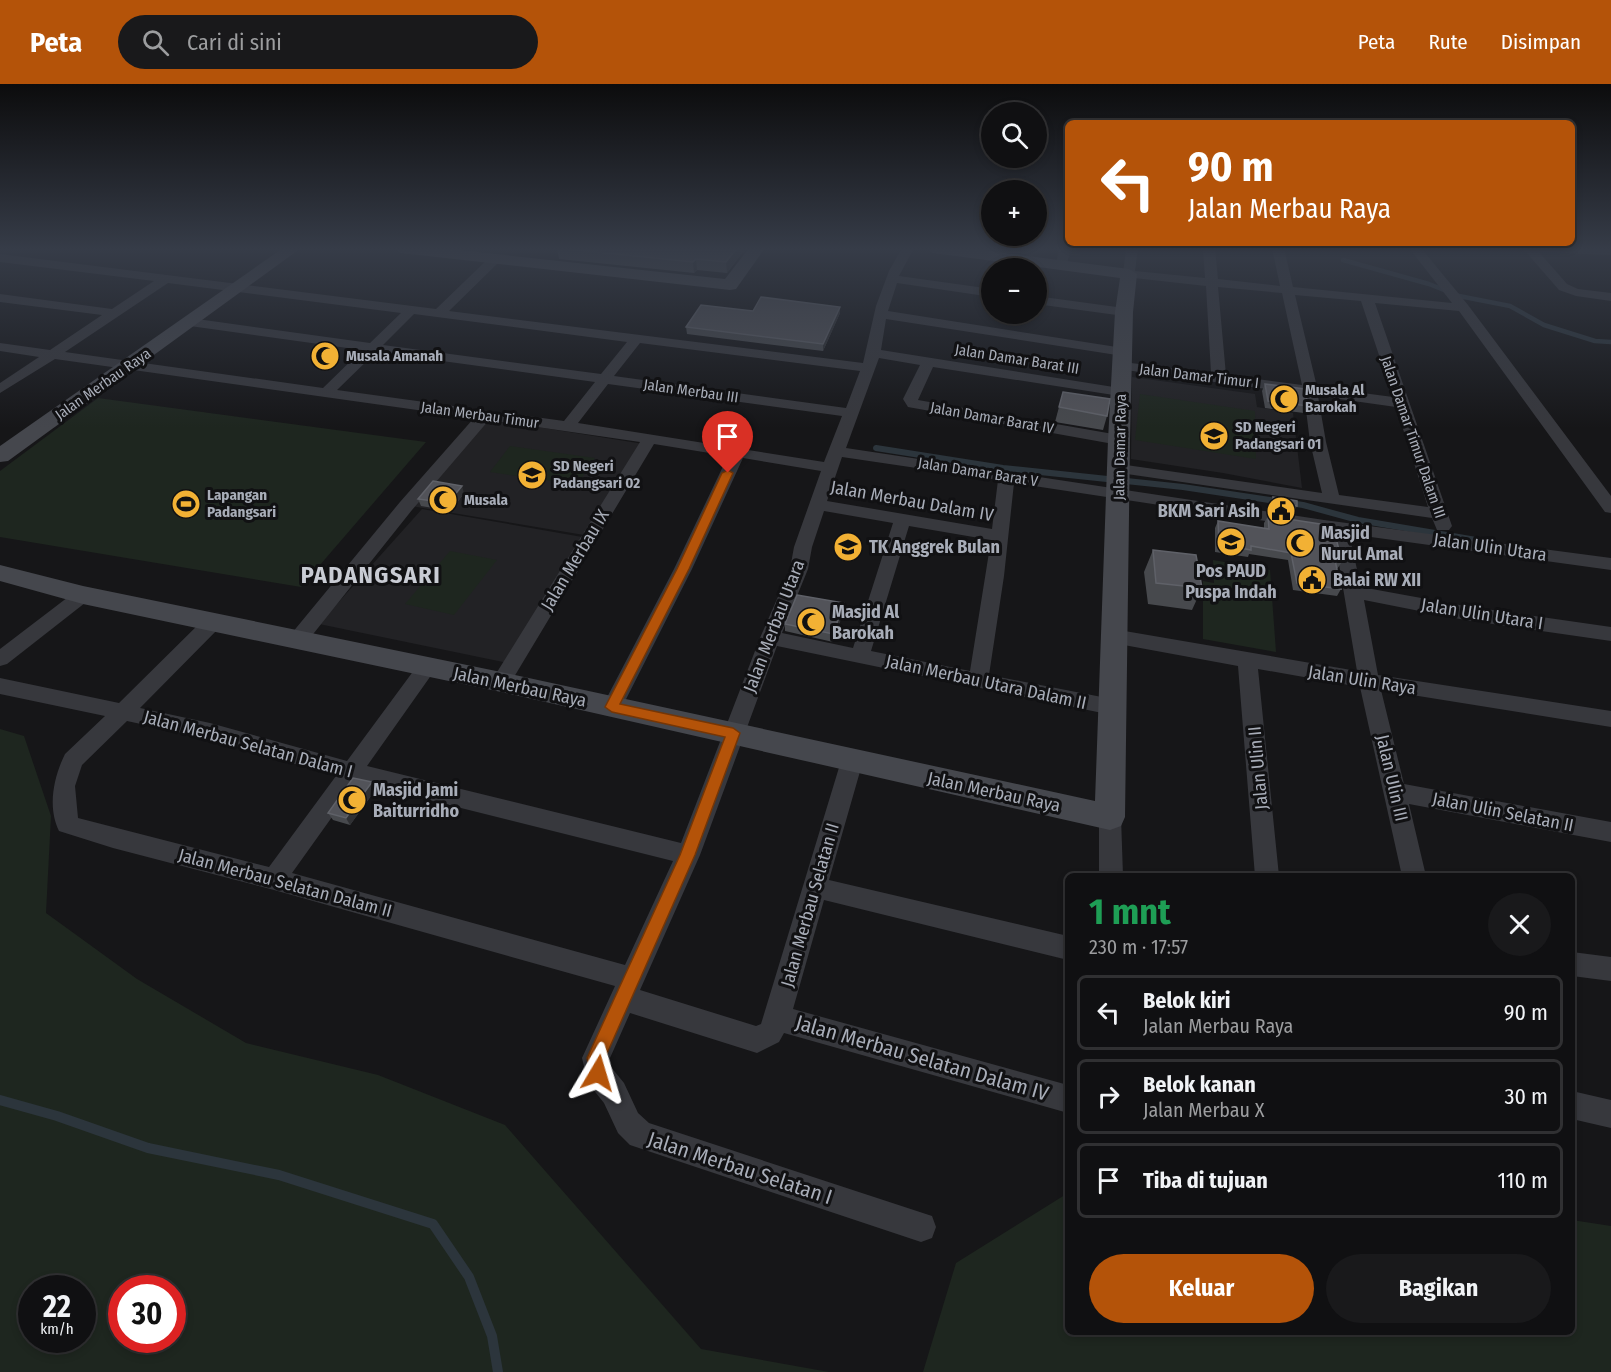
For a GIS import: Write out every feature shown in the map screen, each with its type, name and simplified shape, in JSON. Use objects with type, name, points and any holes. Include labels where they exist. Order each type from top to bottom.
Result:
[{"type":"street","points":[[77,308],[115,313]]},
{"type":"street","points":[[0,389],[122,308]]},
{"type":"street","name":"Jalan Merbau Raya","points":[[0,456],[209,308]]},
{"type":"street","points":[[405,308],[868,368]]},
{"type":"street","points":[[440,313],[445,308]]},
{"type":"street","name":"Jalan Merbau Utara","points":[[733,733],[799,570],[803,547],[833,460],[874,353],[882,308]]},
{"type":"street","points":[[1095,308],[1124,312]]},
{"type":"street","name":"Jalan Damar Raya","points":[[1110,818],[1113,636],[1125,308]]},
{"type":"street","points":[[1214,308],[1219,379]]},
{"type":"street","points":[[1290,308],[1332,500]]},
{"type":"street","name":"Jalan Damar Timur Dalam III","points":[[1370,308],[1447,537]]},
{"type":"street","points":[[1463,308],[1611,508]]},
{"type":"street","points":[[325,393],[412,309]]},
{"type":"street","name":"Jalan Damar Timur I","points":[[880,314],[1219,379],[1401,403]]},
{"type":"street","name":"Jalan Merbau III","points":[[190,322],[851,412]]},
{"type":"street","points":[[567,427],[637,338]]},
{"type":"street","name":"Jalan Merbau Timur","points":[[0,347],[485,415],[737,454],[833,460]]},
{"type":"street","name":"Jalan Damar Barat III","points":[[874,353],[1120,392]]},
{"type":"street","name":"Jalan Damar Barat IV","points":[[929,362],[910,399],[913,404],[1119,440]]},
{"type":"street","points":[[299,638],[406,506],[485,415]]},
{"type":"street","name":"Jalan Merbau IX","points":[[501,682],[649,439]]},
{"type":"street","points":[[612,707],[683,569],[737,454]]},
{"type":"street","name":"Jalan Damar Barat V","points":[[833,460],[1007,477],[1119,481]]},
{"type":"street","points":[[978,680],[1007,477]]},
{"type":"street","points":[[1119,481],[1332,500],[1438,514]]},
{"type":"street","name":"Jalan Ulin Utara","points":[[1119,481],[1338,527],[1447,537],[1611,564]]},
{"type":"street","name":"Jalan Merbau Dalam IV","points":[[818,505],[1000,536]]},
{"type":"street","name":"Jalan Merbau Utara Dalam II","points":[[860,656],[902,519]]},
{"type":"street","name":"Jalan Ulin III","points":[[1338,527],[1353,592],[1369,681],[1413,873]]},
{"type":"street","name":"Jalan Merbau Raya","points":[[0,573],[83,595],[299,638],[1110,818]]},
{"type":"street","name":"Jalan Ulin Utara I","points":[[1353,592],[1465,613],[1611,634]]},
{"type":"street","points":[[0,659],[83,595]]},
{"type":"street","name":"Jalan Merbau Selatan Dalam I","points":[[123,712],[214,621]]},
{"type":"street","name":"Jalan Ulin Raya","points":[[1113,636],[1369,681],[1611,719]]},
{"type":"street","name":"Jalan Merbau Utara Dalam II","points":[[770,638],[1112,708]]},
{"type":"street","name":"Jalan Ulin II","points":[[1247,659],[1267,873]]},
{"type":"street","points":[[274,879],[354,772],[427,668]]},
{"type":"street","name":"Jalan Merbau Selatan Dalam I","points":[[0,686],[210,731],[354,772],[688,855]]},
{"type":"street","name":"Jalan Merbau Selatan Dalam II","points":[[123,712],[73,760],[64,786],[67,824],[274,879],[629,988]]},
{"type":"street","name":"Jalan Merbau Selatan I","points":[[733,733],[688,855],[596,1058],[596,1065],[628,1123],[640,1135],[921,1227]]},
{"type":"street","name":"Jalan Merbau Selatan II","points":[[629,988],[757,1040],[770,1033],[777,1018],[852,762]]},
{"type":"street","name":"Jalan Ulin Selatan II","points":[[1395,792],[1611,832]]},
{"type":"street","points":[[1110,818],[1111,873]]},
{"type":"street","points":[[815,887],[1065,947]]},
{"type":"street","points":[[1575,964],[1611,969]]},
{"type":"street","name":"Jalan Merbau Selatan Dalam IV","points":[[777,1018],[1065,1098]]},
{"type":"street","points":[[1575,1107],[1611,1114]]},
{"type":"shaded area","name":"SD Negeri Padangsari 01","points":[[1132,377],[1255,394],[1257,407],[1293,413],[1302,488],[1131,459]]},
{"type":"shaded area","points":[[1140,394],[1255,411],[1256,459],[1135,440]]},
{"type":"shaded area","name":"Lapangan Padangsari","points":[[98,398],[426,442],[301,587],[0,537],[0,471]]},
{"type":"shaded area","name":"SD Negeri Padangsari 02","points":[[487,419],[644,444],[590,536],[411,506]]},
{"type":"shaded area","points":[[510,446],[595,458],[577,485],[490,472]]},
{"type":"shaded area","points":[[422,509],[588,538],[508,663],[319,624]]},
{"type":"shaded area","points":[[450,551],[497,560],[454,615],[405,604]]},
{"type":"shaded area","points":[[1213,560],[1270,570],[1276,652],[1203,639],[1203,581],[1214,583]]},
{"type":"shaded area","points":[[0,729],[24,736],[51,816],[46,913],[137,979],[246,1043],[378,1075],[505,1125],[701,1349],[829,1372],[0,1372]]},
{"type":"shaded area","points":[[1065,1195],[1065,1335],[1575,1335],[1575,1220],[1611,1226],[1611,1372],[923,1372],[956,1263]]},
{"type":"building","points":[[699,308],[753,311],[755,308],[839,308],[823,344],[686,327]]},
{"type":"building","points":[[1265,384],[1305,389],[1308,406],[1268,401]]},
{"type":"building","points":[[1063,392],[1110,399],[1107,416],[1059,407]]},
{"type":"building","points":[[433,481],[462,486],[448,503],[418,499]]},
{"type":"building","points":[[1273,497],[1297,501],[1297,506],[1273,502]]},
{"type":"building","points":[[1268,516],[1333,526],[1342,562],[1335,560],[1341,589],[1297,583],[1291,553],[1251,546],[1251,550],[1219,544],[1218,521],[1269,529]]},
{"type":"building","points":[[1153,550],[1196,555],[1202,588],[1156,583]]},
{"type":"building","name":"Masjid Al Barokah","points":[[797,595],[844,603],[833,634],[785,624]]},
{"type":"building","points":[[353,778],[372,782],[346,818],[328,813]]},
{"type":"waterway","points":[[1514,308],[1544,325],[1595,341],[1611,342]]},
{"type":"waterway","points":[[876,448],[1003,468],[1183,487],[1303,505],[1358,520],[1488,542]]},
{"type":"waterway","points":[[0,1100],[57,1116],[148,1148],[279,1175],[433,1224],[469,1277],[492,1336],[498,1372]]},
{"type":"place","name":"Musala Amanah","points":[[325,356]]},
{"type":"place","name":"Musala Al Barokah","points":[[1284,399]]},
{"type":"place","name":"SD Negeri Padangsari 01","points":[[1214,436]]},
{"type":"place","name":"SD Negeri Padangsari 02","points":[[532,475]]},
{"type":"place","name":"Musala","points":[[443,500]]},
{"type":"place","name":"Lapangan Padangsari","points":[[186,504]]},
{"type":"place","name":"BKM Sari Asih","points":[[1281,511]]},
{"type":"place","name":"Pos PAUD Puspa Indah","points":[[1231,542]]},
{"type":"place","name":"Masjid Nurul Amal","points":[[1300,543]]},
{"type":"place","name":"TK Anggrek Bulan","points":[[848,547]]},
{"type":"place","name":"Balai RW XII","points":[[1312,580]]},
{"type":"place","name":"Masjid Al Barokah","points":[[811,622]]},
{"type":"place","name":"Masjid Jami Baiturridho","points":[[352,800]]},
{"type":"district","name":"PADANGSARI","points":[[371,575]]},
{"type":"route","points":[[598,1073],[596,1058],[688,855],[733,733],[612,707],[683,569],[728,473]]}]
